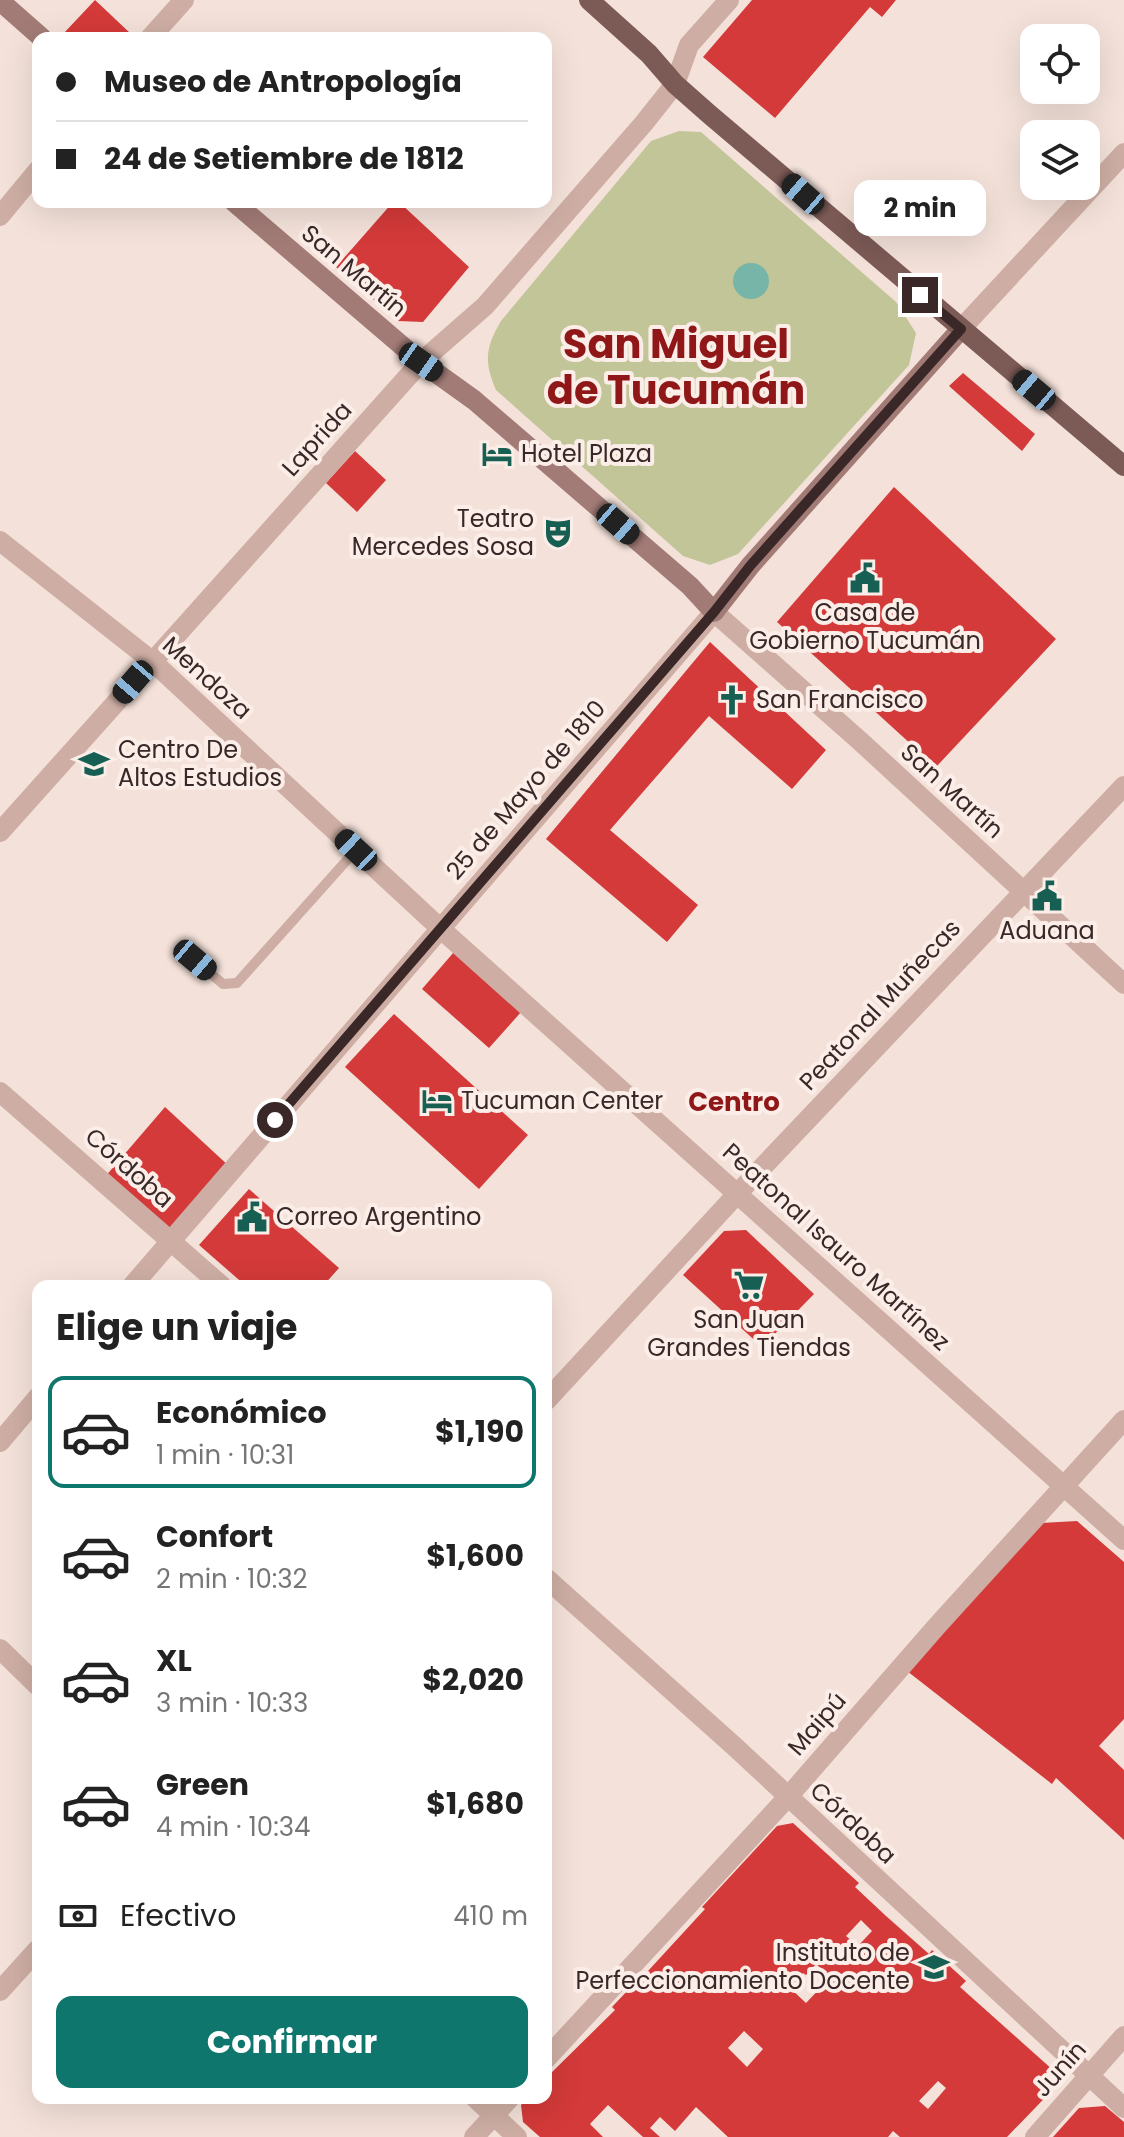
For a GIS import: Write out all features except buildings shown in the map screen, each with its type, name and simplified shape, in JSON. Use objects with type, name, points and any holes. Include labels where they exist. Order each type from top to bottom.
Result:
[{"type":"main road","points":[[589,0],[649,54],[675,84],[1124,466]]},
{"type":"main road","points":[[0,1],[35,32]]},
{"type":"main road","name":"San Martín","points":[[241,208],[421,362],[474,400],[690,586],[714,612]]},
{"type":"main road","name":"25 de Mayo de 1810","points":[[714,612],[750,566],[961,329]]},
{"type":"street","points":[[155,32],[184,0]]},
{"type":"street","name":"Laprida","points":[[0,832],[421,362],[485,306],[644,123],[675,84],[689,45],[729,0]]},
{"type":"street","points":[[961,329],[1124,153]]},
{"type":"street","points":[[0,216],[32,177]]},
{"type":"street","name":"Mendoza","points":[[0,541],[152,661],[441,929]]},
{"type":"street","name":"San Martín","points":[[714,612],[1124,984]]},
{"type":"street","name":"25 de Mayo de 1810","points":[[137,1280],[714,612]]},
{"type":"street","name":"Peatonal Muñecas","points":[[552,1394],[737,1194],[1124,786]]},
{"type":"street","name":"Peatonal Isauro Martínez","points":[[441,929],[1124,1540]]},
{"type":"street","name":"Córdoba","points":[[0,1092],[215,1280]]},
{"type":"street","points":[[0,1442],[32,1404]]},
{"type":"street","name":"Maipú","points":[[552,2053],[787,1798],[1124,1420]]},
{"type":"street","name":"Córdoba","points":[[552,1583],[622,1644],[1124,2108]]},
{"type":"street","points":[[0,1649],[32,1680]]},
{"type":"street","points":[[0,1991],[32,1956]]},
{"type":"street","name":"Junín","points":[[1035,2137],[1124,2036]]},
{"type":"street","points":[[482,2104],[517,2137]]},
{"type":"street","points":[[474,2137],[504,2104]]},
{"type":"lane","points":[[195,960],[223,984],[237,983],[356,850]]},
{"type":"green space","points":[[679,131],[701,132],[896,302],[916,333],[909,365],[738,554],[710,565],[683,556],[496,390],[488,363],[489,347],[501,321],[651,141]]},
{"type":"water","points":[[751,263],[764,268],[769,281],[764,294],[751,299],[738,294],[733,281],[738,268]]},
{"type":"place","name":"Hotel Plaza","points":[[497,454]]},
{"type":"place","name":"Teatro Mercedes Sosa","points":[[558,533]]},
{"type":"place","name":"Casa de Gobierno Tucumán","points":[[865,578]]},
{"type":"place","name":"San Francisco","points":[[732,700]]},
{"type":"place","name":"Centro De Altos Estudios","points":[[94,764]]},
{"type":"place","name":"Aduana","points":[[1047,896]]},
{"type":"place","name":"Tucuman Center","points":[[437,1101]]},
{"type":"place","name":"Correo Argentino","points":[[252,1217]]},
{"type":"place","name":"San Juan Grandes Tiendas","points":[[749,1285]]},
{"type":"place","name":"Instituto de Perfeccionamiento Docente","points":[[934,1967]]},
{"type":"district","name":"San Miguel de Tucumán","points":[[676,367]]},
{"type":"district","name":"Centro","points":[[734,1102]]},
{"type":"route","points":[[275,1120],[714,612],[750,566],[961,329],[920,295]]}]
